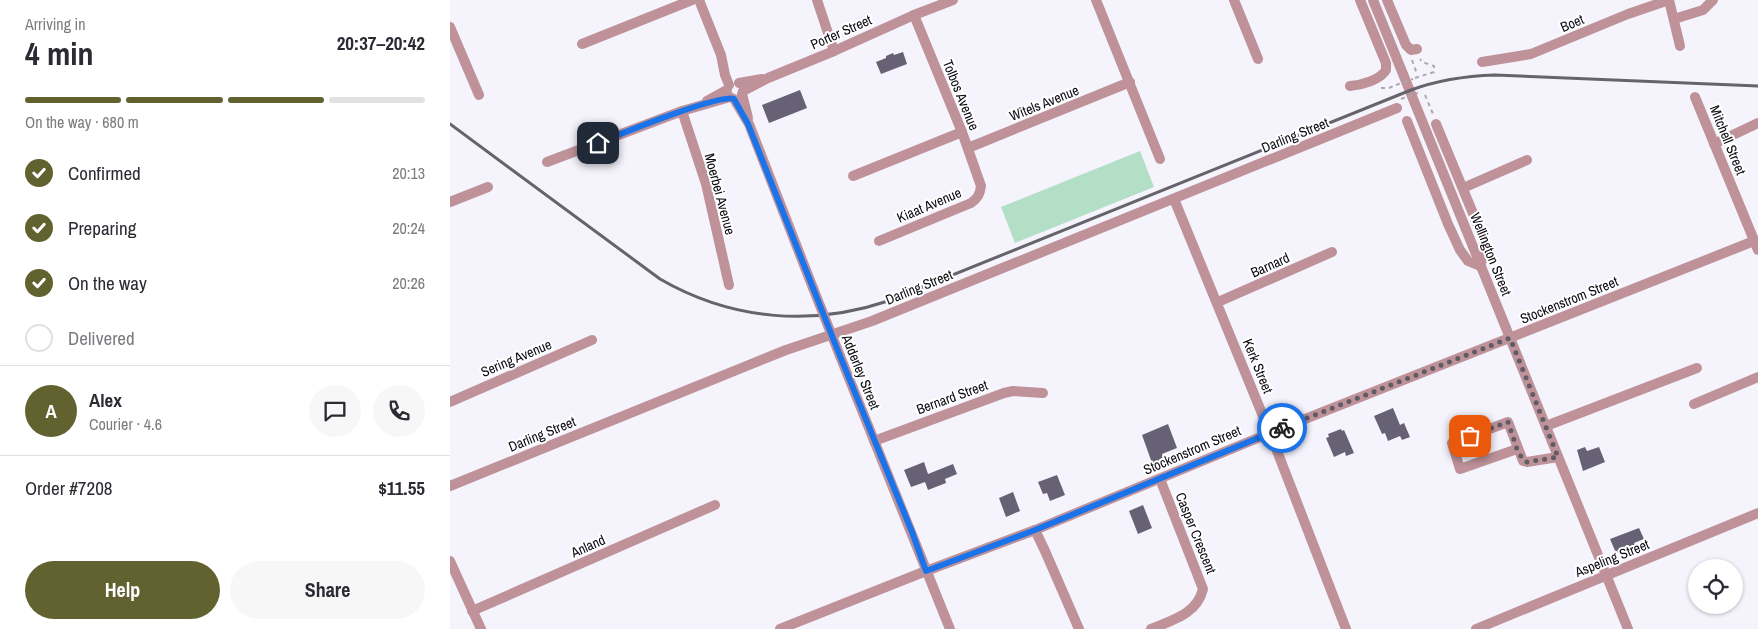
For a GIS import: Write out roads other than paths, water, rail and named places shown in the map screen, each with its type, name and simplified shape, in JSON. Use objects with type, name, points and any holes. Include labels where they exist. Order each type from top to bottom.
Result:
[{"type":"street","points":[[582,44],[692,0]]},
{"type":"street","name":"Adderley Street","points":[[699,0],[721,55],[725,75],[735,90],[950,629]]},
{"type":"street","points":[[817,0],[834,51]]},
{"type":"street","name":"Porter Street","points":[[547,162],[768,78],[953,0]]},
{"type":"street","points":[[1096,0],[1160,159]]},
{"type":"street","points":[[1234,0],[1258,59]]},
{"type":"street","points":[[1350,86],[1366,82],[1379,76],[1386,70],[1386,63],[1360,0]]},
{"type":"street","name":"Wellington Street","points":[[1373,0],[1628,629]]},
{"type":"street","points":[[1387,0],[1401,35],[1413,49]]},
{"type":"street","points":[[1669,0],[1680,46]]},
{"type":"street","name":"Boet","points":[[1482,62],[1531,54],[1628,14],[1669,0]]},
{"type":"street","points":[[1674,19],[1699,12],[1707,8],[1713,0]]},
{"type":"street","name":"Tolbos Avenue","points":[[914,15],[962,132],[981,186]]},
{"type":"street","points":[[450,27],[479,94]]},
{"type":"street","name":"Witels Avenue","points":[[968,148],[1130,82]]},
{"type":"street","name":"Mitchell Street","points":[[1695,97],[1756,246]]},
{"type":"street","name":"Darling Street","points":[[450,486],[786,350],[872,321],[1399,104]]},
{"type":"street","name":"Moerbei Avenue","points":[[682,111],[706,184],[729,285]]},
{"type":"street","points":[[1407,122],[1460,250],[1468,261],[1480,266],[1484,254],[1484,240],[1436,124]]},
{"type":"street","points":[[1714,144],[1758,123]]},
{"type":"street","points":[[853,176],[962,132]]},
{"type":"street","points":[[1462,188],[1527,160]]},
{"type":"street","name":"Kiaat Avenue","points":[[879,241],[971,203],[978,196],[981,186]]},
{"type":"street","points":[[450,202],[488,187]]},
{"type":"street","name":"Kerk Street","points":[[1174,198],[1218,302],[1346,629]]},
{"type":"street","name":"Stockenstrom Street","points":[[780,629],[1035,530],[1270,433],[1510,338],[1756,246]]},
{"type":"street","name":"Barnard","points":[[1218,302],[1332,252]]},
{"type":"street","name":"Sering Avenue","points":[[450,402],[592,340]]},
{"type":"street","points":[[1546,426],[1697,368]]},
{"type":"street","points":[[1694,404],[1758,376]]},
{"type":"street","name":"Bernard Street","points":[[874,441],[1004,392],[1043,393]]},
{"type":"street","points":[[1517,449],[1460,469],[1452,443],[1508,422],[1517,449],[1523,460],[1527,462],[1558,457]]},
{"type":"street","name":"Casper Crescent","points":[[1151,629],[1188,613],[1197,605],[1203,589],[1160,479]]},
{"type":"street","name":"Anland","points":[[472,611],[716,505]]},
{"type":"street","name":"Aspeling Street","points":[[1476,629],[1758,513]]},
{"type":"street","points":[[1035,530],[1079,629]]},
{"type":"street","points":[[451,566],[481,629]]},
{"type":"railway","points":[[450,124],[660,279],[687,293],[743,311],[801,316],[830,314],[888,301],[1411,90],[1442,81],[1495,75],[1758,86]]}]
